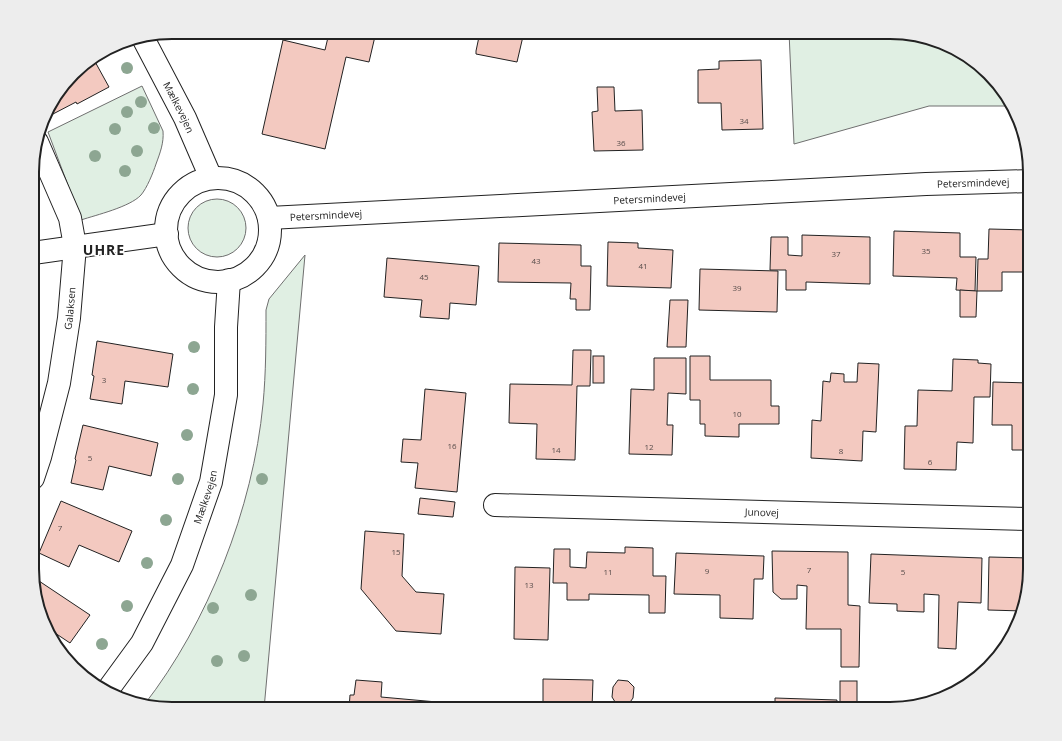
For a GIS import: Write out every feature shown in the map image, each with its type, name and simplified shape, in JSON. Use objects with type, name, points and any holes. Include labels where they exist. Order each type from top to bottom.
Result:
[{"type":"street","name":"Mælkevejen","points":[[145,42],[185,118],[211,178]]},
{"type":"street","name":"Galaksen","points":[[39,460],[59,383],[69,318],[75,246],[70,218],[41,151]]},
{"type":"street","points":[[211,178],[230,180],[248,187],[258,196],[265,206],[269,218],[269,241],[265,252],[259,262],[240,277],[216,281],[204,279],[192,274],[182,267],[174,257],[169,246],[167,220],[171,208],[178,197],[187,188],[211,178]]},
{"type":"street","name":"Petersmindevej","points":[[269,218],[1023,180]]},
{"type":"street","points":[[39,252],[167,234]]},
{"type":"street","name":"Mælkevejen","points":[[110,687],[142,643],[182,566],[211,482],[226,395],[226,327],[229,280]]},
{"type":"street","name":"Junovej","points":[[495,505],[1023,519]]},
{"type":"green space","points":[[789,39],[899,39],[925,44],[941,49],[971,66],[990,84],[1006,106],[929,106],[794,144]]},
{"type":"green space","points":[[142,86],[163,131],[161,148],[150,180],[141,195],[136,199],[112,210],[81,220],[48,132]]},
{"type":"green space","points":[[217,199],[228,201],[241,212],[244,217],[246,228],[244,239],[233,252],[228,255],[217,257],[206,255],[193,244],[190,239],[188,228],[190,217],[201,204],[206,201]]},
{"type":"green space","points":[[305,255],[265,702],[163,702],[148,700],[167,673],[188,638],[207,601],[224,563],[238,523],[258,443],[265,381],[266,310],[269,299]]},
{"type":"building","points":[[328,39],[374,39],[369,62],[346,57],[325,149],[262,134],[283,40],[325,50]]},
{"type":"building","points":[[479,39],[522,39],[517,62],[476,54]]},
{"type":"building","points":[[761,60],[763,129],[722,130],[721,103],[698,103],[698,70],[719,69],[719,61]]},
{"type":"building","points":[[96,63],[109,87],[77,104],[76,102],[53,114],[66,91],[84,72]]},
{"type":"building","points":[[597,87],[614,87],[615,111],[642,110],[643,150],[594,151],[592,112],[598,111]]},
{"type":"building","points":[[989,229],[1023,230],[1023,272],[1002,272],[1002,291],[977,291],[978,259],[988,259]]},
{"type":"building","points":[[894,231],[960,233],[960,257],[976,257],[975,291],[956,290],[957,278],[893,276]]},
{"type":"building","points":[[802,235],[870,237],[870,284],[806,282],[806,290],[786,290],[786,270],[770,270],[771,237],[788,237],[788,255],[802,256]]},
{"type":"building","points":[[608,242],[638,243],[638,248],[673,250],[671,288],[607,286]]},
{"type":"building","points":[[499,243],[581,245],[581,266],[591,266],[590,310],[576,310],[576,299],[570,299],[571,283],[498,282]]},
{"type":"building","points":[[387,258],[479,266],[476,305],[450,303],[449,319],[420,317],[422,300],[384,297]]},
{"type":"building","points":[[700,269],[778,271],[777,312],[699,310]]},
{"type":"building","points":[[960,290],[977,291],[976,317],[960,317]]},
{"type":"building","points":[[670,300],[688,300],[686,347],[667,347]]},
{"type":"building","points":[[97,341],[173,354],[168,387],[125,381],[122,404],[90,399],[94,376],[92,375]]},
{"type":"building","points":[[573,350],[591,350],[590,386],[577,386],[575,460],[536,459],[537,424],[509,423],[510,384],[572,385]]},
{"type":"building","points":[[593,356],[604,356],[604,383],[593,383]]},
{"type":"building","points":[[690,356],[710,356],[710,380],[771,380],[771,406],[779,406],[779,424],[739,424],[739,437],[705,436],[705,424],[700,424],[700,400],[690,400]]},
{"type":"building","points":[[654,358],[686,358],[686,394],[668,393],[667,425],[673,425],[672,455],[629,454],[631,389],[654,390]]},
{"type":"building","points":[[953,359],[978,360],[978,363],[991,364],[990,397],[974,397],[973,443],[957,442],[956,470],[904,469],[905,426],[917,426],[918,390],[952,391]]},
{"type":"building","points":[[858,363],[879,364],[876,432],[863,431],[862,461],[811,458],[812,420],[821,421],[823,381],[830,382],[831,373],[844,374],[844,382],[857,382]]},
{"type":"building","points":[[993,382],[1023,383],[1023,450],[1012,450],[1012,425],[992,425]]},
{"type":"building","points":[[425,389],[466,393],[457,492],[415,488],[418,463],[401,462],[403,439],[421,440]]},
{"type":"building","points":[[83,425],[158,443],[151,476],[109,466],[103,490],[71,483]]},
{"type":"building","points":[[420,498],[455,502],[453,517],[418,514]]},
{"type":"building","points":[[61,501],[132,531],[119,562],[79,545],[69,567],[39,553]]},
{"type":"building","points":[[365,531],[404,534],[402,576],[416,592],[444,594],[441,634],[396,631],[361,589]]},
{"type":"building","points":[[625,547],[653,548],[653,576],[666,576],[665,613],[649,613],[649,595],[589,594],[589,600],[567,600],[567,583],[553,583],[554,549],[570,549],[570,567],[586,568],[587,552],[625,553]]},
{"type":"building","points":[[772,551],[848,552],[848,605],[860,606],[859,667],[841,667],[841,629],[806,629],[807,586],[797,585],[797,599],[781,599],[773,592]]},
{"type":"building","points":[[676,553],[764,556],[763,579],[754,579],[753,619],[720,618],[720,595],[674,594]]},
{"type":"building","points":[[871,554],[982,558],[981,603],[958,602],[956,649],[938,648],[939,595],[924,594],[924,612],[897,611],[897,604],[869,603]]},
{"type":"building","points":[[989,557],[1023,558],[1022,587],[1016,611],[988,610]]},
{"type":"building","points":[[515,567],[550,568],[548,640],[514,639]]},
{"type":"building","points":[[40,581],[90,615],[70,643],[56,634],[49,620]]},
{"type":"building","points":[[543,679],[593,680],[592,702],[543,702]]},
{"type":"building","points":[[356,680],[382,682],[381,697],[437,702],[350,702],[350,695],[354,695]]},
{"type":"building","points":[[618,680],[628,681],[634,687],[633,698],[630,702],[615,702],[612,697],[613,687]]},
{"type":"building","points":[[840,681],[857,681],[857,702],[840,702]]},
{"type":"building","points":[[775,698],[837,700],[837,702],[775,702]]},
{"type":"district","name":"UHRE","points":[[104,250]]}]
